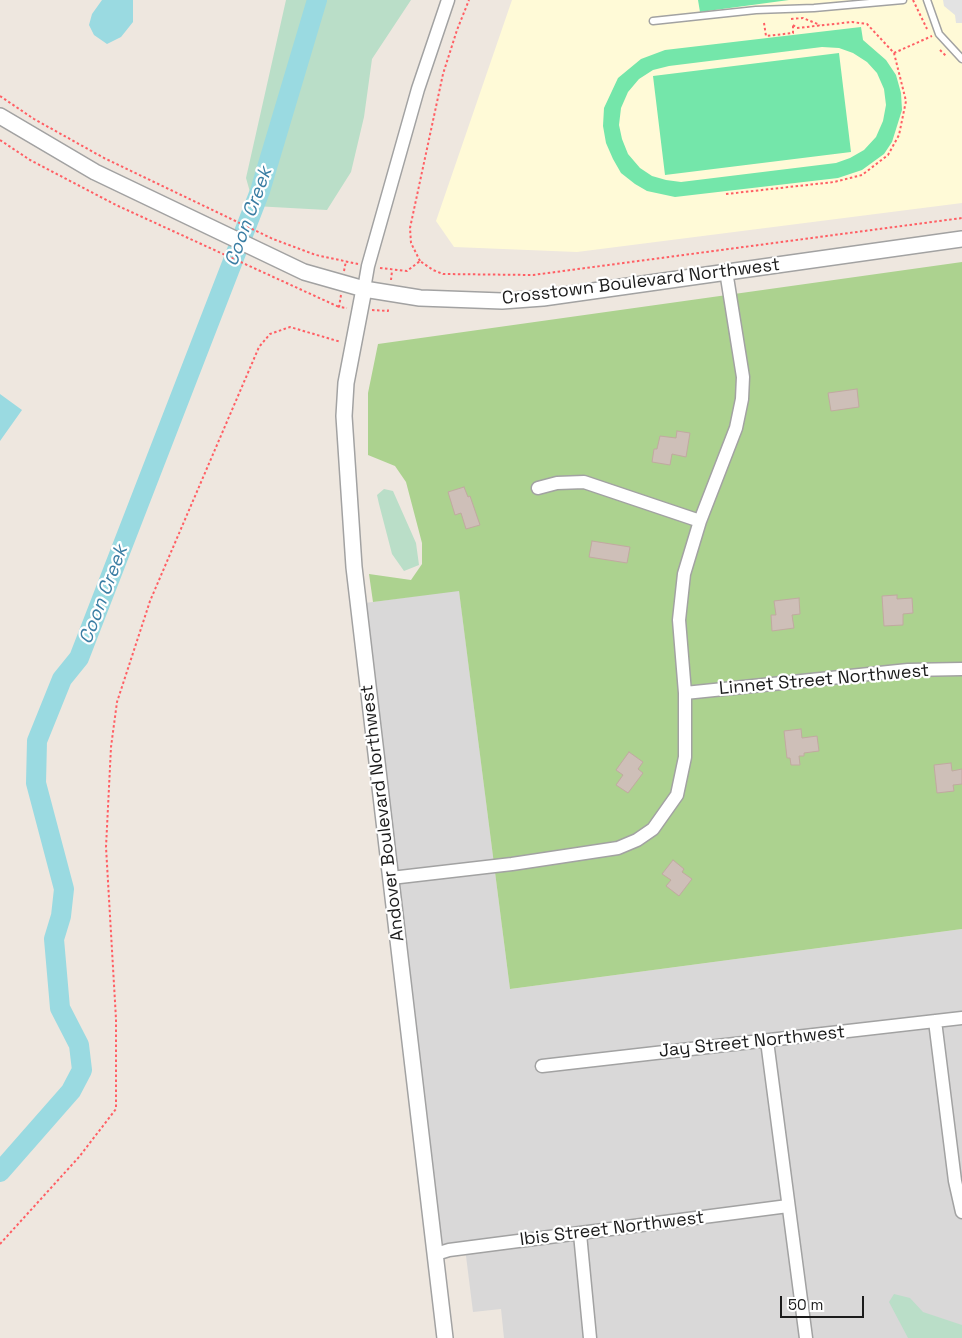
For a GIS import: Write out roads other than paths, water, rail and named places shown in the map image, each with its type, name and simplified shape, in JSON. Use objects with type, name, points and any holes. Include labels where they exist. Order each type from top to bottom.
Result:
[{"type":"street","points":[[364,289],[368,266],[418,89],[448,0]]},
{"type":"street","name":"Crosstown Boulevard Northwest","points":[[0,116],[87,168],[267,255],[327,280],[364,289],[420,298],[502,301],[542,298],[962,239]]},
{"type":"street","points":[[391,878],[600,852],[628,845],[654,829],[666,814],[677,795],[682,779],[685,757],[685,693],[679,620],[684,574],[700,521],[736,428],[742,399],[743,377],[726,271]]},
{"type":"street","name":"Andover Boulevard Northwest","points":[[364,289],[346,383],[344,416],[354,567],[445,1338]]},
{"type":"street","points":[[538,488],[557,483],[584,482],[700,521]]},
{"type":"street","name":"Linnet Street Northwest","points":[[685,693],[908,670],[962,669]]},
{"type":"street","name":"Jay Street Northwest","points":[[542,1066],[747,1041],[767,1041],[962,1018]]},
{"type":"street","points":[[934,1021],[954,1181],[962,1212]]},
{"type":"street","points":[[767,1041],[806,1338]]},
{"type":"street","name":"Ibis Street Northwest","points":[[436,1254],[449,1250],[788,1206]]},
{"type":"street","points":[[580,1234],[588,1300],[590,1338]]},
{"type":"lane","points":[[653,21],[756,10],[814,8],[903,0]]},
{"type":"lane","points":[[927,0],[939,34],[962,59]]},
{"type":"water","points":[[102,0],[133,0],[133,22],[121,37],[107,44],[94,35],[89,25],[92,14]]},
{"type":"water","points":[[0,394],[22,410],[0,441]]},
{"type":"waterway","name":"Coon Creek","points":[[0,1172],[71,1091],[82,1070],[79,1045],[60,1008],[54,939],[61,916],[64,889],[36,783],[37,741],[62,679],[79,658],[260,191],[317,0]]}]
